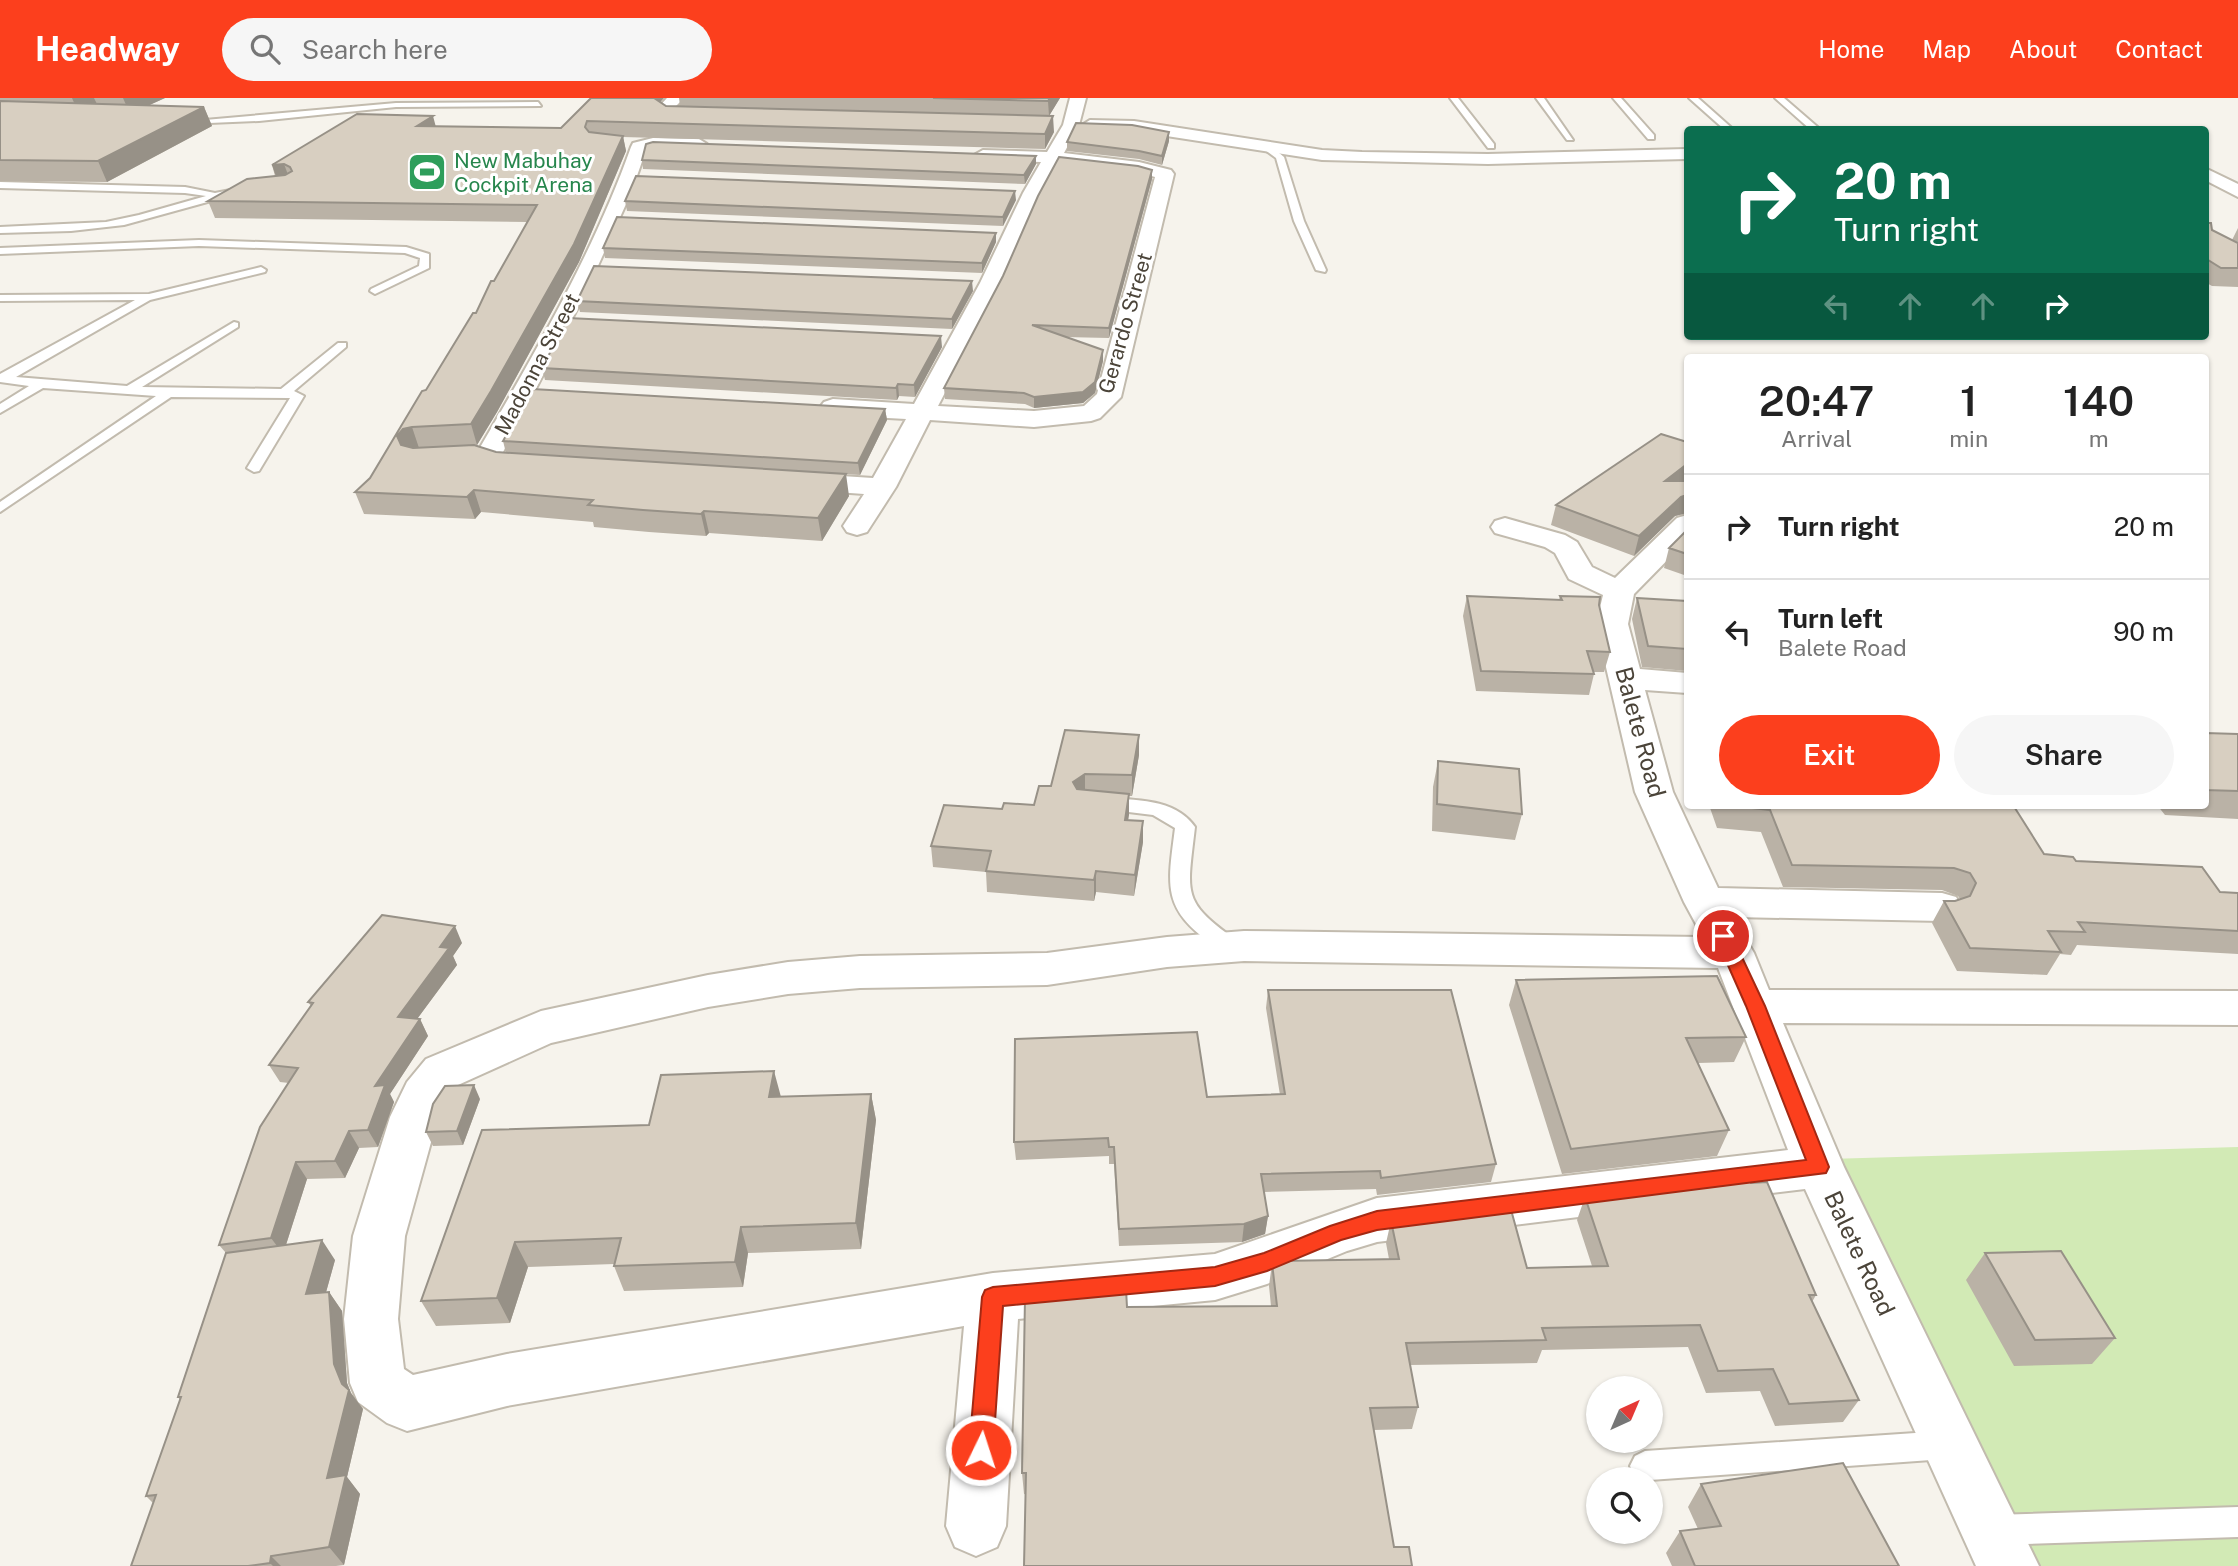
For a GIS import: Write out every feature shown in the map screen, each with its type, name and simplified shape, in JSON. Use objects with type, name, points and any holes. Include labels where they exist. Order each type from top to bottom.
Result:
[{"type":"street","points":[[676,98],[664,110],[722,115]]},
{"type":"street","points":[[857,526],[882,487],[990,284],[1005,235],[1025,193],[1054,157],[1064,125],[1078,98]]},
{"type":"street","points":[[1064,125],[1134,126],[1322,155],[1362,158],[1488,159],[1684,155]]},
{"type":"street","points":[[620,142],[641,146],[653,143],[722,145]]},
{"type":"street","name":"Madonna Street","points":[[557,467],[503,463],[476,457],[527,389],[630,176],[641,146]]},
{"type":"street","points":[[971,154],[1054,157]]},
{"type":"street","name":"Gerardo Street","points":[[923,412],[1034,419],[1067,417],[1091,413],[1108,397],[1165,174],[1139,167],[1054,157]]},
{"type":"street","points":[[2209,173],[2238,173]]},
{"type":"street","points":[[2209,175],[2238,191]]},
{"type":"street","points":[[630,176],[651,178]]},
{"type":"street","points":[[610,218],[638,219]]},
{"type":"street","points":[[587,266],[615,267]]},
{"type":"street","points":[[963,282],[990,284]]},
{"type":"street","points":[[562,320],[589,321]]},
{"type":"street","points":[[932,338],[960,339]]},
{"type":"street","points":[[527,389],[554,391]]},
{"type":"street","points":[[814,406],[923,412]]},
{"type":"street","points":[[763,479],[882,487]]},
{"type":"street","points":[[1506,527],[1555,541],[1567,548],[1580,573],[1619,591],[1669,562],[1684,530]]},
{"type":"street","name":"Balete Road","points":[[1619,591],[1612,624],[1654,792],[1704,902],[1733,953],[1819,1167],[1999,1548]]},
{"type":"street","points":[[1627,678],[1684,683]]},
{"type":"street","points":[[1704,902],[1942,907]]},
{"type":"street","points":[[1733,953],[1244,946],[1167,952],[1047,969],[860,972],[788,978],[708,991],[541,1028],[442,1072],[424,1095],[414,1117],[379,1236],[371,1320],[378,1383],[407,1404],[507,1380],[993,1297],[1215,1277],[1267,1261],[1337,1232],[1377,1220],[1819,1167]]},
{"type":"street","points":[[1755,1006],[2238,1008]]},
{"type":"street","points":[[975,1526],[993,1297]]},
{"type":"lane","points":[[1454,98],[1491,146]]},
{"type":"lane","points":[[1540,98],[1570,138]]},
{"type":"lane","points":[[1617,98],[1651,137]]},
{"type":"lane","points":[[1693,98],[1725,126]]},
{"type":"lane","points":[[1779,98],[1812,126]]},
{"type":"lane","points":[[180,122],[259,119],[396,106],[538,104]]},
{"type":"lane","points":[[1264,145],[1280,157],[1299,221],[1321,270]]},
{"type":"lane","points":[[0,185],[185,190],[212,194]]},
{"type":"lane","points":[[0,230],[106,225],[140,218],[212,194],[256,188]]},
{"type":"lane","points":[[2,253],[199,243],[406,250],[425,256],[424,268],[374,291]]},
{"type":"lane","points":[[0,298],[149,297],[261,270]]},
{"type":"lane","points":[[2,378],[149,297]]},
{"type":"lane","points":[[130,390],[234,325]]},
{"type":"lane","points":[[284,393],[342,345]]},
{"type":"lane","points":[[2,378],[41,384],[168,393],[284,393],[298,396],[254,467]]},
{"type":"lane","points":[[0,409],[41,384]]},
{"type":"lane","points":[[0,508],[168,393]]},
{"type":"lane","points":[[1085,803],[1166,811],[1179,820],[1185,827],[1181,867],[1184,904],[1209,931],[1233,948]]},
{"type":"lane","points":[[1645,1466],[1950,1445]]},
{"type":"lane","points":[[1999,1548],[2238,1522]]},
{"type":"green space","points":[[2238,1147],[2238,1566],[1992,1566],[1794,1160]]},
{"type":"building","points":[[591,98],[654,98],[666,106],[1053,116],[1045,134],[587,121],[585,127],[589,132],[623,136],[574,244],[491,391],[471,424],[412,427],[403,429],[397,436],[401,445],[413,448],[474,445],[496,452],[846,474],[818,518],[643,510],[588,505],[593,500],[474,490],[467,497],[355,492],[370,478],[422,391],[426,390],[473,313],[476,313],[491,281],[494,281],[537,205],[208,201],[247,179],[285,175],[292,171],[284,164],[272,165],[357,114],[433,116],[417,126],[561,128]]},
{"type":"building","points":[[933,98],[1050,98],[1048,101]]},
{"type":"building","points":[[0,101],[204,107],[98,161],[0,160]]},
{"type":"building","points":[[1076,123],[1132,125],[1169,132],[1162,156],[1067,142]]},
{"type":"building","points":[[653,142],[1036,156],[1024,175],[642,160],[646,144]]},
{"type":"building","points":[[1059,157],[1152,170],[1109,328],[1032,325],[1103,350],[1095,382],[1083,392],[1034,397],[1024,393],[944,388],[1003,276],[1038,196]]},
{"type":"building","points":[[636,176],[1015,191],[1003,217],[625,201]]},
{"type":"building","points":[[617,217],[996,233],[982,263],[603,248]]},
{"type":"building","points":[[2209,223],[2212,230],[2238,243],[2238,268],[2221,268],[2209,260]]},
{"type":"building","points":[[594,266],[972,281],[952,319],[577,301]]},
{"type":"building","points":[[568,318],[941,336],[914,385],[898,384],[896,388],[542,368]]},
{"type":"building","points":[[532,389],[885,409],[858,463],[503,441]]},
{"type":"building","points":[[1661,434],[1684,441],[1684,466],[1665,481],[1684,481],[1684,496],[1639,536],[1556,505]]},
{"type":"building","points":[[1684,533],[1684,553],[1669,548]]},
{"type":"building","points":[[1467,596],[1562,600],[1560,596],[1600,597],[1599,605],[1610,652],[1587,651],[1594,674],[1481,671]]},
{"type":"building","points":[[1637,598],[1684,601],[1684,649],[1648,646]]},
{"type":"building","points":[[1065,730],[1139,735],[1132,775],[1085,774],[1073,782],[1077,789],[1129,794],[1125,820],[1143,821],[1135,875],[1096,871],[1094,880],[986,871],[991,851],[931,846],[944,805],[1002,809],[1004,803],[1034,805],[1039,786],[1051,786]]},
{"type":"building","points":[[2209,733],[2238,734],[2238,791],[2209,790]]},
{"type":"building","points":[[1438,761],[1519,769],[1522,814],[1437,804]]},
{"type":"building","points":[[1761,809],[2016,809],[2044,854],[2073,857],[2076,861],[2202,867],[2220,892],[2238,893],[2238,931],[2078,922],[2085,932],[2048,931],[2061,952],[1970,948],[1944,901],[1970,896],[1976,883],[1970,873],[1954,868],[1792,865],[1770,810]]},
{"type":"building","points":[[382,915],[455,926],[440,947],[449,948],[398,1017],[420,1019],[375,1086],[385,1085],[368,1130],[349,1131],[335,1161],[296,1162],[271,1238],[219,1245],[260,1127],[298,1068],[269,1065],[313,1003],[308,1002]]},
{"type":"building","points":[[1717,976],[1746,1037],[1686,1038],[1729,1130],[1571,1149],[1516,980]]},
{"type":"building","points":[[1268,990],[1451,990],[1496,1164],[1381,1178],[1380,1171],[1261,1174],[1268,1216],[1244,1224],[1119,1229],[1114,1147],[1109,1147],[1108,1138],[1014,1142],[1015,1039],[1197,1032],[1207,1097],[1285,1094]]},
{"type":"building","points":[[774,1071],[769,1097],[871,1094],[856,1223],[741,1227],[735,1262],[614,1266],[621,1238],[515,1242],[497,1298],[421,1301],[482,1130],[649,1125],[661,1075]]},
{"type":"building","points":[[474,1085],[457,1131],[426,1132],[433,1104],[445,1086]]},
{"type":"building","points":[[1748,1177],[1751,1183],[1767,1182],[1816,1295],[1809,1295],[1859,1400],[1789,1404],[1773,1369],[1718,1371],[1700,1325],[1542,1328],[1546,1340],[1406,1343],[1418,1407],[1370,1408],[1394,1547],[1409,1547],[1412,1566],[1024,1566],[1026,1473],[1022,1473],[1025,1298],[1126,1289],[1127,1307],[1277,1306],[1272,1263],[1399,1259],[1391,1221],[1510,1206],[1527,1268],[1608,1266],[1585,1197]]},
{"type":"building","points":[[322,1240],[306,1294],[329,1292],[334,1364],[342,1384],[349,1390],[327,1478],[346,1475],[329,1547],[271,1556],[270,1563],[248,1566],[131,1566],[156,1495],[146,1496],[181,1397],[178,1397],[226,1253]]},
{"type":"building","points":[[2061,1251],[2115,1338],[2035,1340],[1985,1253]]},
{"type":"building","points":[[1843,1463],[1899,1566],[1695,1566],[1680,1531],[1721,1526],[1701,1484]]},
{"type":"place","name":"New Mabuhay Cockpit Arena","points":[[427,172]]},
{"type":"route","points":[[981,1450],[993,1297],[1215,1277],[1267,1261],[1337,1232],[1377,1220],[1819,1167],[1733,953],[1723,936]]}]
